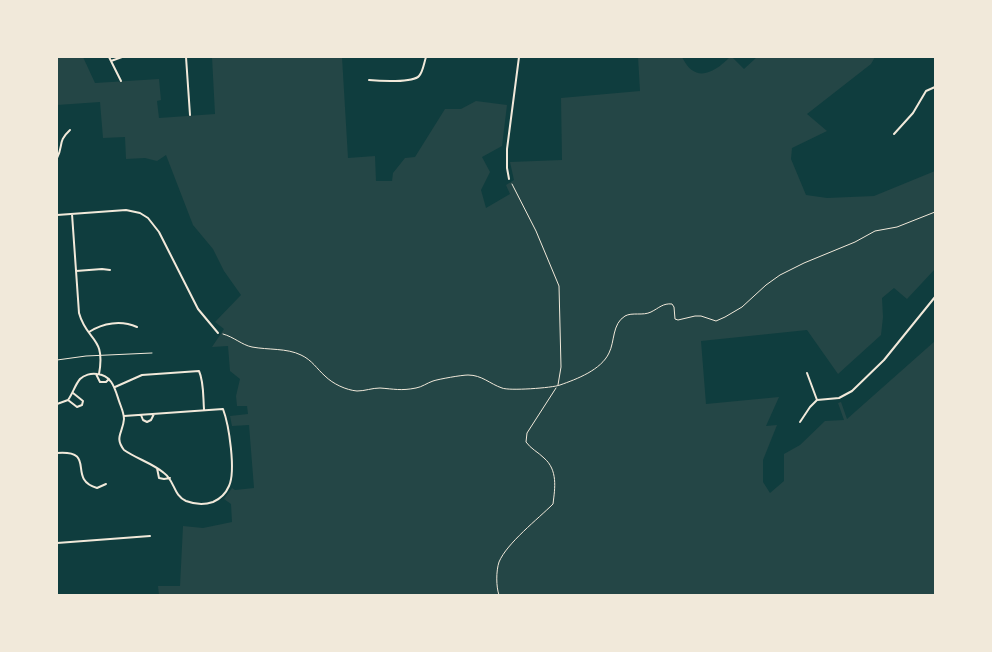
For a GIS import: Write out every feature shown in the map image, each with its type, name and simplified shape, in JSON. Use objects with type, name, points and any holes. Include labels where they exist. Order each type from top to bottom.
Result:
[{"type":"street","points":[[109,57],[121,81]]},
{"type":"street","points":[[111,61],[122,57]]},
{"type":"street","points":[[186,57],[190,115]]},
{"type":"street","points":[[369,80],[414,79],[420,75],[426,57]]},
{"type":"street","points":[[509,179],[507,148],[519,57]]},
{"type":"street","points":[[894,134],[913,113],[926,91],[935,87]]},
{"type":"street","points":[[57,158],[62,138],[70,130]]},
{"type":"street","points":[[57,215],[126,210],[148,218],[159,232],[198,309],[218,333]]},
{"type":"street","points":[[72,214],[79,313],[82,322],[98,344],[101,356],[97,374],[100,382],[106,382],[109,379]]},
{"type":"street","points":[[76,271],[110,270]]},
{"type":"street","points":[[800,422],[810,406],[817,400],[838,398],[852,391],[884,360],[935,297]]},
{"type":"street","points":[[89,332],[106,324],[128,323],[136,327]]},
{"type":"street","points":[[115,387],[142,375],[199,371],[202,379],[204,411]]},
{"type":"street","points":[[807,373],[817,400]]},
{"type":"street","points":[[57,404],[68,400],[81,378],[97,374],[109,379],[115,387],[124,416],[119,437],[121,447],[127,453],[157,468],[170,478],[178,496],[193,503],[212,502],[225,492],[231,479],[232,468],[228,425],[223,409],[124,416]]},
{"type":"street","points":[[68,400],[77,407],[82,405],[83,401],[73,393]]},
{"type":"street","points":[[141,415],[147,422],[154,414]]},
{"type":"street","points":[[57,453],[75,455],[80,461],[82,478],[88,484],[97,488],[106,484]]},
{"type":"street","points":[[157,468],[159,478],[170,478]]},
{"type":"street","points":[[57,543],[150,536]]},
{"type":"lane","points":[[57,360],[152,352]]},
{"type":"path","points":[[499,595],[497,590],[498,564],[508,548],[553,504],[555,478],[547,460],[526,442],[527,433],[558,386],[561,367],[559,286],[536,231],[509,179]]},
{"type":"path","points":[[218,333],[230,336],[250,347],[294,352],[305,357],[325,377],[335,383],[359,391],[380,388],[397,391],[419,388],[436,380],[467,375],[479,376],[507,390],[558,386],[585,374],[601,363],[608,354],[615,329],[628,315],[642,315],[668,303],[674,307],[675,319],[701,315],[716,321],[742,307],[766,285],[796,267],[875,231],[897,227],[935,212]]},
{"type":"shaded area","points":[[57,57],[83,57],[95,83],[159,79],[161,100],[157,101],[159,118],[215,114],[212,57],[342,57],[348,158],[375,156],[376,181],[392,181],[393,173],[405,158],[415,157],[445,109],[461,109],[476,101],[507,105],[502,146],[482,157],[490,172],[481,190],[486,208],[510,194],[506,185],[514,180],[510,162],[562,160],[561,98],[640,91],[638,57],[682,57],[693,71],[705,73],[718,68],[730,57],[744,69],[757,57],[875,57],[871,64],[807,114],[827,131],[792,148],[791,159],[806,195],[827,198],[874,196],[935,171],[935,269],[907,299],[894,288],[882,298],[881,335],[838,374],[807,330],[701,341],[706,404],[779,397],[766,426],[777,425],[763,460],[763,482],[770,493],[784,481],[784,454],[800,445],[825,421],[844,420],[838,403],[841,402],[847,419],[935,341],[935,595],[159,595],[158,586],[180,586],[183,526],[203,528],[232,522],[231,504],[224,499],[232,488],[235,490],[254,488],[249,425],[232,426],[230,416],[248,414],[247,406],[237,406],[236,396],[240,379],[230,371],[228,346],[212,347],[224,329],[215,322],[241,295],[224,271],[213,249],[193,225],[166,155],[157,161],[145,158],[126,159],[125,137],[103,138],[100,102],[57,105]]}]
